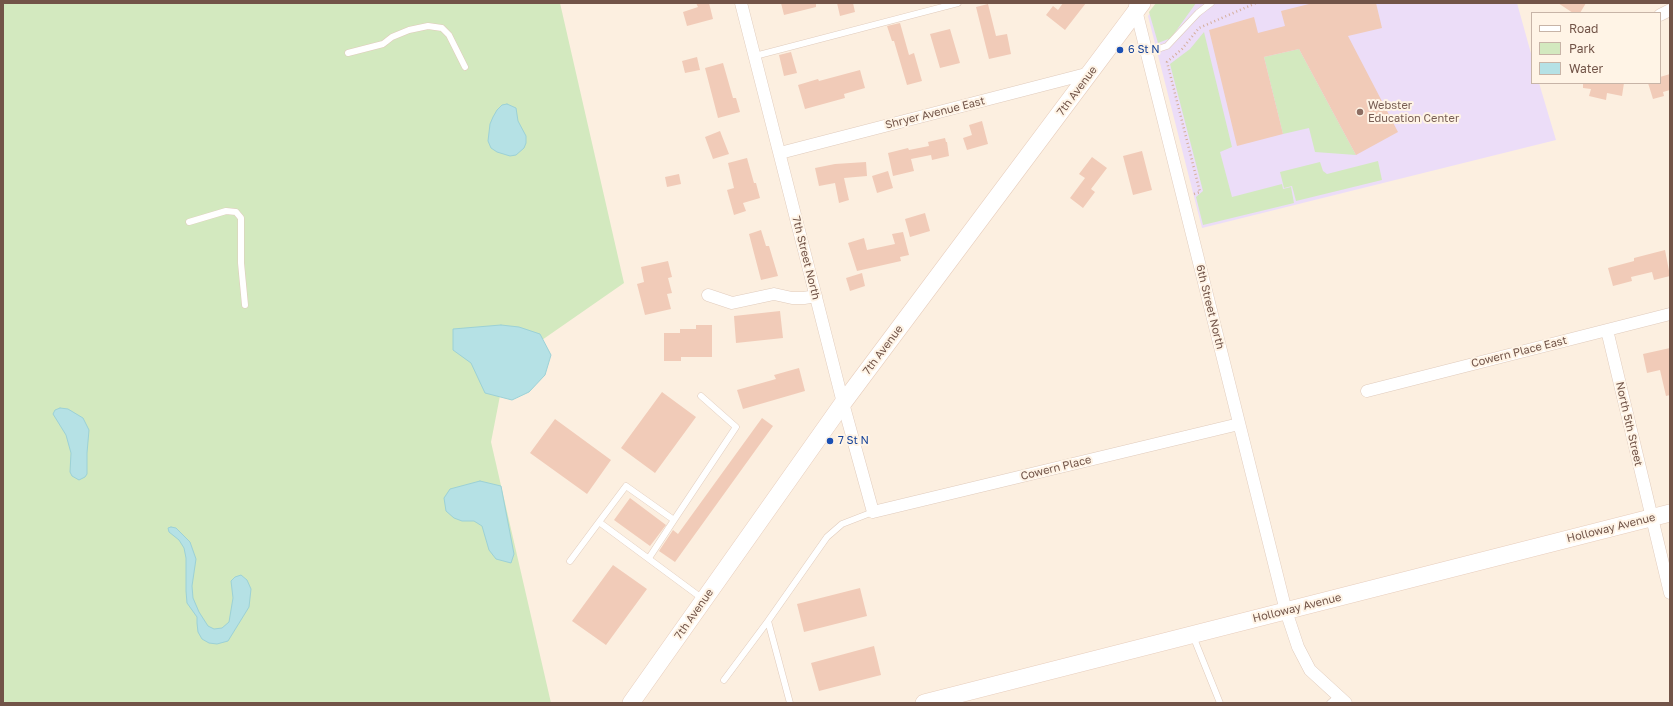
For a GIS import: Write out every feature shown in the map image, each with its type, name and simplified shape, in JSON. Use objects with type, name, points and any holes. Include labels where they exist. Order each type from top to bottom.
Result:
[{"type":"street","name":"7th Street North","points":[[741,3],[873,512]]},
{"type":"street","name":"6th Street North","points":[[1137,6],[1146,53],[1286,611],[1298,647],[1310,670],[1338,701]]},
{"type":"street","name":"7th Avenue","points":[[631,703],[844,403],[1090,73],[1137,6]]},
{"type":"street","points":[[1661,14],[1670,10]]},
{"type":"street","name":"Shryer Avenue East","points":[[780,153],[1090,73]]},
{"type":"street","points":[[708,295],[732,303],[774,294],[792,298],[816,296]]},
{"type":"street","name":"Cowern Place East","points":[[1367,391],[1670,314]]},
{"type":"street","name":"North 5th Street","points":[[1607,330],[1670,593]]},
{"type":"street","name":"Cowern Place","points":[[873,512],[1239,424]]},
{"type":"street","name":"Holloway Avenue","points":[[924,703],[1670,512]]},
{"type":"lane","points":[[755,56],[958,3]]},
{"type":"lane","points":[[1146,53],[1167,46],[1198,13],[1211,3]]},
{"type":"lane","points":[[348,53],[383,44],[392,37],[409,30],[428,26],[442,28],[449,35],[465,67]]},
{"type":"lane","points":[[189,222],[226,211],[236,212],[241,218],[240,263],[245,305]]},
{"type":"lane","points":[[648,558],[736,426],[701,396]]},
{"type":"lane","points":[[570,561],[626,486],[674,520]]},
{"type":"lane","points":[[724,680],[768,621],[827,537],[842,524],[873,512]]},
{"type":"lane","points":[[599,522],[704,600]]},
{"type":"lane","points":[[768,621],[790,703]]},
{"type":"lane","points":[[1193,634],[1220,703]]},
{"type":"path","points":[[1183,200],[1200,192],[1167,62],[1182,49],[1200,28],[1256,3]]},
{"type":"shaded area","name":"Webster Education Center","points":[[1157,3],[1517,3],[1531,53],[1531,84],[1539,84],[1556,140],[1202,228],[1148,16]]},
{"type":"green space","points":[[3,3],[560,3],[624,283],[506,365],[491,442],[551,703],[3,703]]},
{"type":"green space","points":[[1156,3],[1196,3],[1171,38],[1158,43],[1149,12]]},
{"type":"green space","points":[[1204,32],[1232,147],[1220,152],[1232,197],[1282,184],[1283,189],[1291,187],[1294,203],[1203,225],[1196,197],[1203,191],[1170,64],[1190,49]]},
{"type":"green space","points":[[1299,49],[1356,155],[1315,152],[1309,128],[1283,134],[1264,57]]},
{"type":"green space","points":[[1378,161],[1382,180],[1296,201],[1292,186],[1284,188],[1280,172],[1320,162],[1323,171],[1327,174]]},
{"type":"water","points":[[507,104],[516,108],[518,121],[526,136],[524,148],[516,155],[510,156],[497,152],[491,148],[488,141],[490,124],[493,117],[502,105]]},
{"type":"water","points":[[501,325],[519,327],[540,334],[551,355],[545,375],[529,392],[512,400],[485,393],[471,363],[453,350],[453,329]]},
{"type":"water","points":[[60,408],[68,409],[83,418],[89,430],[87,474],[79,480],[72,476],[70,472],[71,453],[66,435],[53,414],[55,410]]},
{"type":"water","points":[[480,481],[501,486],[514,554],[511,563],[496,559],[489,550],[482,526],[474,521],[462,521],[454,518],[446,511],[444,498],[450,489]]},
{"type":"water","points":[[168,528],[176,528],[190,542],[196,559],[192,586],[193,598],[199,612],[208,626],[214,629],[222,628],[229,622],[233,598],[231,581],[235,577],[241,575],[247,580],[251,589],[249,607],[228,641],[217,644],[209,643],[202,639],[198,632],[197,617],[187,603],[186,558],[184,548],[179,540],[169,532]]},
{"type":"building","points":[[696,3],[709,3],[713,19],[687,26],[683,12],[698,7]]},
{"type":"building","points":[[781,3],[816,3],[816,7],[784,15]]},
{"type":"building","points":[[837,3],[853,3],[855,12],[840,16]]},
{"type":"building","points":[[1063,3],[1086,3],[1065,30],[1046,15],[1053,6],[1058,10]]},
{"type":"building","points":[[1313,3],[1376,3],[1382,28],[1348,36],[1398,132],[1356,155],[1299,49],[1264,57],[1283,134],[1237,146],[1209,30],[1254,17],[1258,33],[1285,26],[1281,11]]},
{"type":"building","points":[[1558,3],[1586,3],[1581,12],[1572,12]]},
{"type":"building","points":[[988,4],[996,36],[1007,34],[1011,54],[989,59],[976,7]]},
{"type":"building","points":[[900,23],[909,55],[914,53],[922,81],[907,85],[894,41],[892,41],[887,26]]},
{"type":"building","points":[[950,29],[960,63],[940,68],[930,34]]},
{"type":"building","points":[[791,52],[797,73],[784,76],[779,55]]},
{"type":"building","points":[[697,57],[700,70],[685,73],[682,61]]},
{"type":"building","points":[[723,63],[733,98],[736,98],[740,112],[718,118],[705,68]]},
{"type":"building","points":[[860,70],[865,88],[844,94],[845,98],[805,109],[798,85]]},
{"type":"building","points":[[1670,74],[1670,90],[1663,92],[1664,96],[1653,99],[1648,84],[1661,84],[1661,77]]},
{"type":"building","points":[[1583,84],[1624,84],[1622,96],[1607,93],[1606,100],[1589,96],[1591,89],[1583,88]]},
{"type":"building","points":[[982,121],[988,144],[967,150],[963,138],[972,135],[969,125]]},
{"type":"building","points":[[720,131],[729,154],[713,159],[705,137]]},
{"type":"building","points":[[945,138],[949,156],[932,160],[931,155],[911,159],[914,171],[893,176],[888,153],[908,148],[909,150],[929,146],[928,142]]},
{"type":"building","points":[[1142,151],[1152,190],[1133,195],[1123,156]]},
{"type":"building","points":[[1092,157],[1107,168],[1091,189],[1095,192],[1083,208],[1070,198],[1085,178],[1079,174]]},
{"type":"building","points":[[747,158],[760,198],[743,203],[746,211],[734,215],[727,190],[734,188],[728,163]]},
{"type":"building","points":[[866,162],[867,176],[844,178],[849,200],[839,203],[835,183],[819,186],[815,168],[835,164]]},
{"type":"building","points":[[888,171],[893,188],[877,193],[872,176]]},
{"type":"building","points":[[679,174],[681,184],[667,187],[665,177]]},
{"type":"building","points":[[925,213],[930,231],[910,237],[905,219]]},
{"type":"building","points":[[761,230],[766,246],[769,246],[778,276],[761,280],[749,234]]},
{"type":"building","points":[[903,232],[909,255],[900,257],[901,261],[857,271],[848,243],[864,238],[867,250],[895,244],[892,234]]},
{"type":"building","points":[[1665,250],[1670,276],[1654,280],[1652,272],[1631,277],[1632,281],[1613,286],[1608,268],[1634,261],[1634,258]]},
{"type":"building","points":[[668,261],[672,277],[668,278],[672,293],[667,294],[671,309],[645,315],[637,284],[644,282],[641,267]]},
{"type":"building","points":[[862,273],[865,286],[850,291],[846,278]]},
{"type":"building","points":[[780,311],[783,338],[736,343],[734,316]]},
{"type":"building","points":[[696,325],[712,325],[712,357],[681,357],[681,361],[664,361],[664,333],[680,333],[680,329],[696,329]]},
{"type":"building","points":[[1670,348],[1670,395],[1666,396],[1660,370],[1647,373],[1643,354]]},
{"type":"building","points":[[799,368],[805,391],[743,409],[737,390],[776,379],[774,375]]},
{"type":"building","points":[[662,392],[696,417],[655,473],[621,448]]},
{"type":"building","points":[[762,418],[773,426],[675,562],[659,551],[673,530],[678,534]]},
{"type":"building","points":[[555,419],[611,460],[587,494],[530,453]]},
{"type":"building","points":[[630,498],[666,525],[650,546],[614,520]]},
{"type":"building","points":[[613,565],[647,589],[606,645],[572,621]]},
{"type":"building","points":[[860,588],[867,616],[804,632],[797,604]]},
{"type":"building","points":[[874,646],[881,675],[819,691],[811,663]]},
{"type":"place","name":"6 St N","points":[[1120,50]]},
{"type":"place","name":"Webster Education Center","points":[[1360,112]]},
{"type":"place","name":"7 St N","points":[[830,441]]}]
